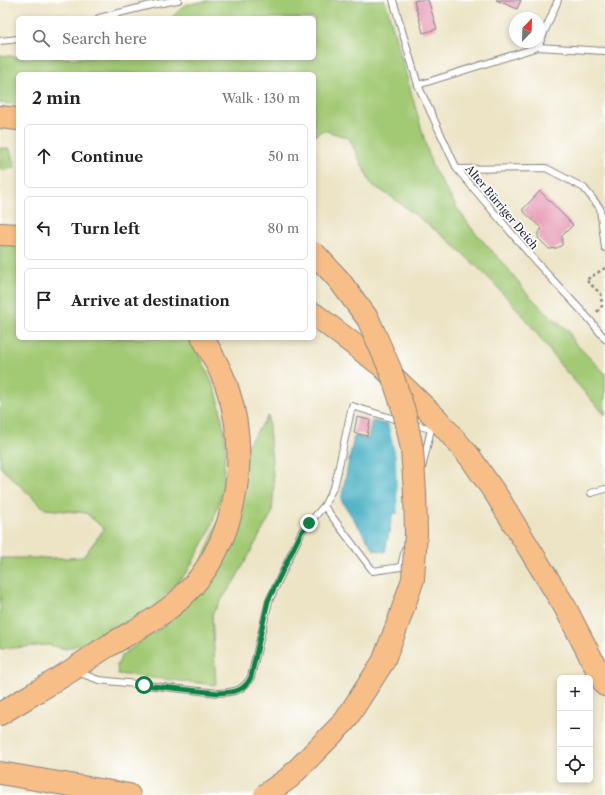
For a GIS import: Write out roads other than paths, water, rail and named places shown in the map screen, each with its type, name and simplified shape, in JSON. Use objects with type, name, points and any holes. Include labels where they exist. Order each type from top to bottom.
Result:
[{"type":"highway","points":[[0,117],[16,120]]},
{"type":"highway","points":[[0,229],[16,228]]},
{"type":"highway","points":[[0,234],[16,236]]},
{"type":"highway","points":[[265,795],[289,778],[345,721],[382,662],[398,623],[413,579],[416,532],[415,492],[412,449],[404,411],[390,369],[368,319],[339,280],[316,255]]},
{"type":"highway","points":[[316,316],[382,366],[438,420],[470,457],[497,496],[565,607],[605,685]]},
{"type":"highway","points":[[0,714],[72,670],[106,647],[154,619],[181,598],[208,566],[222,540],[230,514],[237,481],[238,454],[235,420],[227,387],[216,361],[204,340]]},
{"type":"highway","points":[[0,773],[129,795]]},
{"type":"lane","points":[[106,16],[151,4],[178,0]]},
{"type":"lane","name":"Alter Bürriger Deich","points":[[392,0],[418,85],[457,170],[537,263],[590,320],[605,339]]},
{"type":"lane","points":[[545,31],[558,0]]},
{"type":"lane","points":[[0,41],[16,39]]},
{"type":"lane","points":[[545,47],[605,51]]},
{"type":"lane","points":[[418,85],[535,48]]},
{"type":"lane","points":[[457,170],[546,168],[584,188],[600,208],[605,248]]},
{"type":"lane","points":[[72,670],[99,680],[218,693],[241,689],[247,685],[251,677],[268,601],[302,531],[324,506],[335,484],[352,406],[431,429],[409,529]]},
{"type":"lane","points":[[591,493],[605,489]]},
{"type":"lane","points":[[324,506],[373,571],[401,567],[406,544]]},
{"type":"water","points":[[372,421],[418,431],[402,514],[393,513],[385,552],[374,550],[341,500],[354,436],[368,439]]}]
